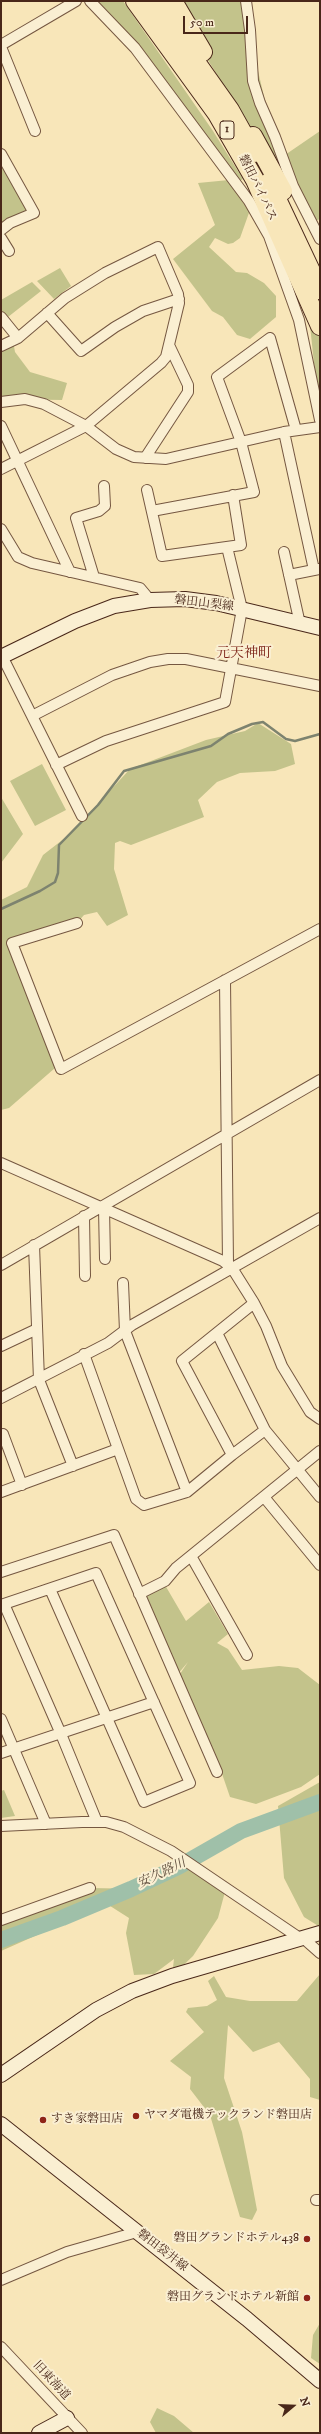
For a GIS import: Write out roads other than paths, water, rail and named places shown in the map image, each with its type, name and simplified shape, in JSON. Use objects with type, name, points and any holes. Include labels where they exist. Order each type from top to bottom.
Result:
[{"type":"highway","points":[[121,1],[176,72],[224,141],[304,271]]},
{"type":"highway","name":"磐田バイパス","points":[[135,1],[217,114],[256,180],[304,271],[320,290]]},
{"type":"highway","name":"磐田バイパス","points":[[154,1],[230,110],[260,163],[304,271],[320,326]]},
{"type":"highway","points":[[173,1],[257,144],[292,208],[304,271]]},
{"type":"main road","name":"磐田山梨線","points":[[1,656],[75,621],[114,606],[150,600],[185,599],[242,609],[320,628]]},
{"type":"main road","points":[[1,2075],[96,2010],[132,1991],[172,1976],[320,1933]]},
{"type":"main road","name":"磐田袋井線","points":[[1,2124],[247,2319],[320,2381]]},
{"type":"main road","points":[[39,2433],[67,2418]]},
{"type":"street","points":[[35,131],[1,46],[76,1]]},
{"type":"street","points":[[90,1],[135,48],[249,201],[269,236],[299,320],[320,420]]},
{"type":"street","points":[[246,1],[250,30],[253,81],[293,186],[320,239]]},
{"type":"street","points":[[1,154],[34,213],[10,222],[1,230]]},
{"type":"street","points":[[1,238],[9,251]]},
{"type":"street","points":[[1,346],[18,338],[65,298],[105,273],[158,247],[179,299],[166,356],[161,363],[86,426],[1,469]]},
{"type":"street","points":[[47,313],[81,351],[114,327],[143,311],[179,299]]},
{"type":"street","points":[[1,317],[18,338]]},
{"type":"street","points":[[152,511],[254,492],[241,442],[217,378],[270,338],[296,430]]},
{"type":"street","points":[[145,458],[188,392],[188,385],[169,345]]},
{"type":"street","points":[[1,402],[25,399],[44,404],[86,426],[116,449],[134,457],[145,458],[166,459],[284,432],[320,427]]},
{"type":"street","points":[[1,426],[70,572]]},
{"type":"street","points":[[284,432],[317,569],[289,575]]},
{"type":"street","points":[[94,577],[76,518],[100,511],[105,506],[104,486]]},
{"type":"street","points":[[147,490],[162,556],[242,545],[233,495]]},
{"type":"street","points":[[2,533],[18,557],[32,564],[140,588],[145,591],[150,600]]},
{"type":"street","points":[[56,765],[106,742],[225,702],[242,609],[227,547]]},
{"type":"street","points":[[284,552],[300,624]]},
{"type":"street","points":[[1,656],[82,816]]},
{"type":"street","points":[[32,716],[112,675],[150,662],[186,659],[320,686]]},
{"type":"street","points":[[77,923],[12,943],[61,1069],[320,929]]},
{"type":"street","points":[[225,980],[230,1266],[254,1303],[266,1326],[282,1366],[310,1412],[320,1419]]},
{"type":"street","points":[[1,1265],[320,1080]]},
{"type":"street","points":[[1,1163],[102,1207],[230,1266]]},
{"type":"street","points":[[102,1207],[105,1259]]},
{"type":"street","points":[[84,1216],[85,1276]]},
{"type":"street","points":[[1,1398],[39,1380],[84,1354],[108,1343],[230,1266],[320,1218]]},
{"type":"street","points":[[34,1245],[39,1380],[73,1466]]},
{"type":"street","points":[[1,1260],[1,1265]]},
{"type":"street","points":[[123,1283],[125,1331],[187,1492]]},
{"type":"street","points":[[232,1455],[182,1361],[254,1303]]},
{"type":"street","points":[[1,1346],[37,1328]]},
{"type":"street","points":[[217,1332],[265,1430],[320,1496]]},
{"type":"street","points":[[84,1354],[136,1499],[144,1505],[187,1492],[265,1430]]},
{"type":"street","points":[[1,1435],[3,1434],[22,1485]]},
{"type":"street","points":[[1,1492],[118,1449]]},
{"type":"street","points":[[139,1594],[165,1581],[176,1568],[320,1451]]},
{"type":"street","points":[[264,1497],[320,1565]]},
{"type":"street","points":[[1,1572],[114,1535],[217,1772]]},
{"type":"street","points":[[191,1556],[247,1655]]},
{"type":"street","points":[[50,1589],[144,1802],[190,1783],[96,1573],[2,1605],[61,1734],[97,1822]]},
{"type":"street","points":[[1,1753],[154,1702]]},
{"type":"street","points":[[1,1719],[46,1824]]},
{"type":"street","points":[[1,1826],[97,1822],[124,1827],[171,1852],[302,1938],[320,1953]]},
{"type":"street","points":[[1,1920],[90,1888]]},
{"type":"street","points":[[1,2280],[67,2252],[137,2232]]},
{"type":"street","name":"旧東海道","points":[[1,2348],[82,2433]]},
{"type":"waterway","points":[[1,909],[40,891],[55,882],[58,873],[59,845],[98,805],[124,771],[211,746],[228,734],[252,724],[263,722],[286,739],[295,741],[320,734]]},
{"type":"waterway","name":"安久路川","points":[[1,1940],[62,1918],[131,1889],[178,1867],[241,1831],[320,1802]]},
{"type":"place","name":"ヤマダ電機テックランド磐田店","points":[[136,2116]]},
{"type":"place","name":"すき家磐田店","points":[[43,2120]]},
{"type":"place","name":"磐田グランドホテル438","points":[[307,2239]]},
{"type":"place","name":"磐田グランドホテル新館","points":[[307,2298]]},
{"type":"district","name":"元天神町","points":[[244,654]]}]
